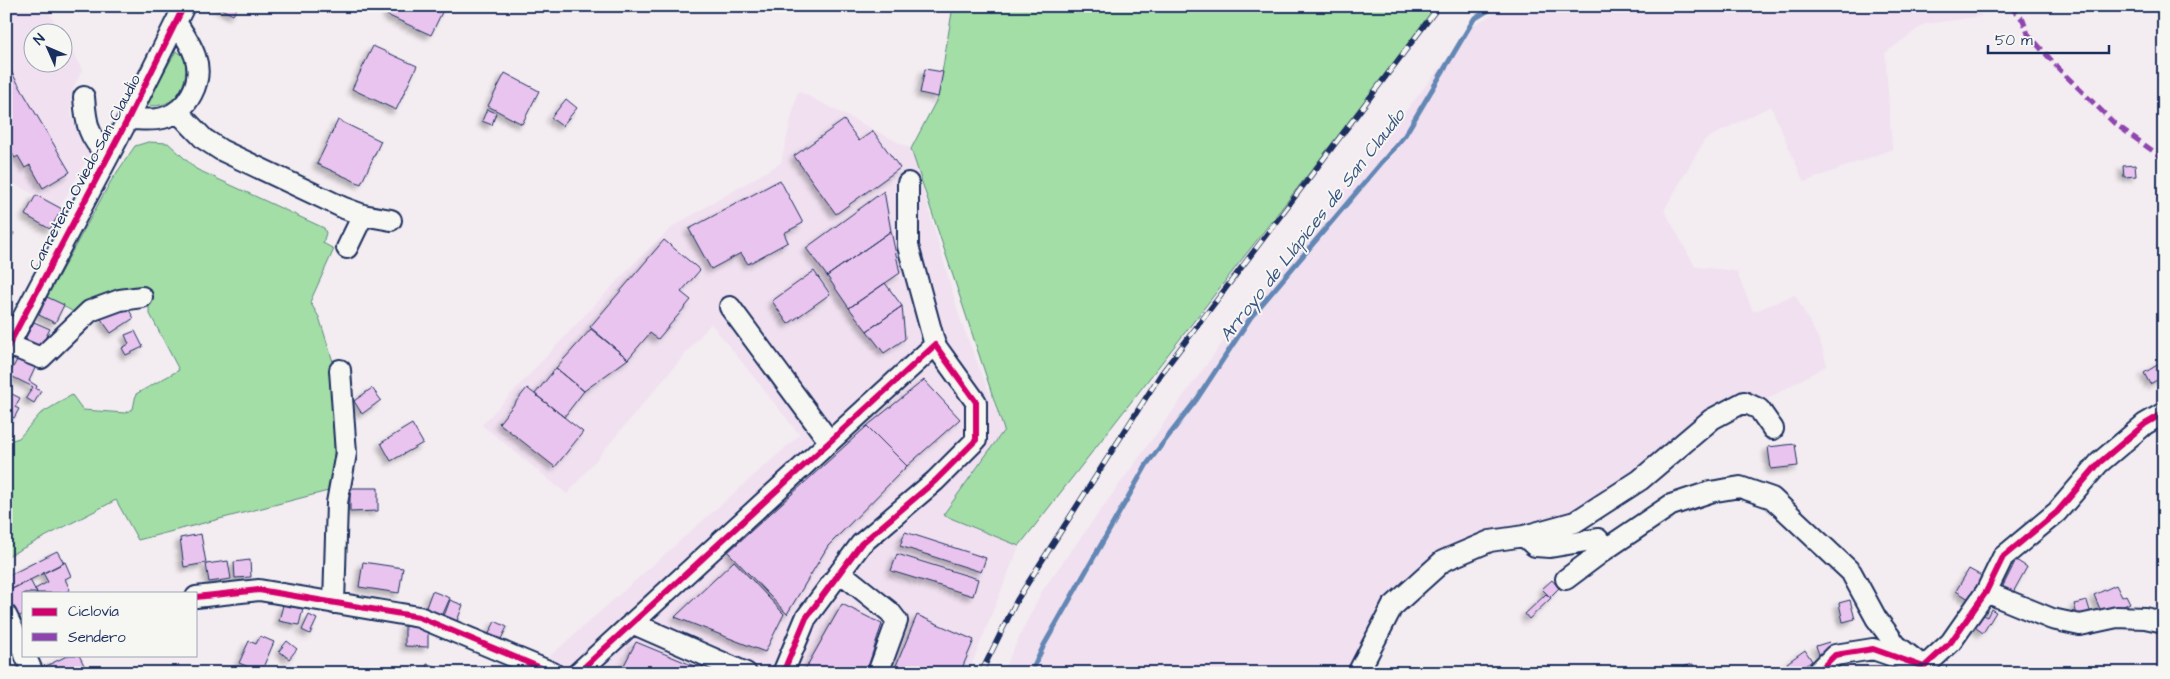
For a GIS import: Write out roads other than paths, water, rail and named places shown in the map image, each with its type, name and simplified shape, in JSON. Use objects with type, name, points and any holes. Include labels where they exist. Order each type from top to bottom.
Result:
[{"type":"street","points":[[128,119],[152,120],[164,118],[177,112],[194,90],[198,73],[196,57],[178,12]]},
{"type":"street","name":"Carretera Oviedo-San Claudio","points":[[8,347],[128,119],[178,12]]},
{"type":"street","points":[[84,97],[88,129],[96,144],[108,156]]},
{"type":"street","points":[[177,112],[204,138],[221,150],[363,215],[391,220]]},
{"type":"street","points":[[783,673],[806,618],[861,544],[935,480],[976,440],[976,402],[935,345],[908,246],[908,183]]},
{"type":"street","points":[[348,248],[363,215]]},
{"type":"street","points":[[8,347],[42,358],[90,311],[120,300],[142,297]]},
{"type":"street","points":[[730,306],[829,441]]},
{"type":"street","points":[[578,673],[935,345]]},
{"type":"street","points":[[334,603],[337,503],[346,454],[340,370]]},
{"type":"street","points":[[1358,673],[1392,607],[1443,561],[1490,541],[1524,536],[1575,522],[1640,480],[1712,419],[1744,402],[1760,409],[1773,429]]},
{"type":"street","points":[[1924,667],[1951,642],[1986,592],[2003,557],[2058,512],[2099,464],[2146,424],[2164,412]]},
{"type":"street","points":[[1566,579],[1671,505],[1710,492],[1740,487],[1772,498],[1852,572],[1876,618],[1896,646],[1924,667]]},
{"type":"street","points":[[1524,536],[1534,546],[1550,547],[1598,539],[1606,549]]},
{"type":"street","points":[[840,572],[890,612],[897,621],[878,673]]},
{"type":"street","points":[[198,597],[259,590],[419,617],[553,673]]},
{"type":"street","points":[[1986,592],[2052,619],[2080,625],[2117,616],[2145,618],[2164,622]]},
{"type":"street","points":[[14,622],[22,648]]},
{"type":"street","points":[[632,623],[746,673]]},
{"type":"street","points":[[1817,673],[1835,655],[1873,648],[1924,667]]},
{"type":"street","points":[[25,656],[33,673]]},
{"type":"waterway","name":"Arroyo de Llápices de San Claudio","points":[[1031,673],[1044,645],[1147,464],[1197,399],[1251,317],[1405,135],[1474,19],[1495,6]]},
{"type":"railway","points":[[981,673],[1017,600],[1161,374],[1439,6]]}]
